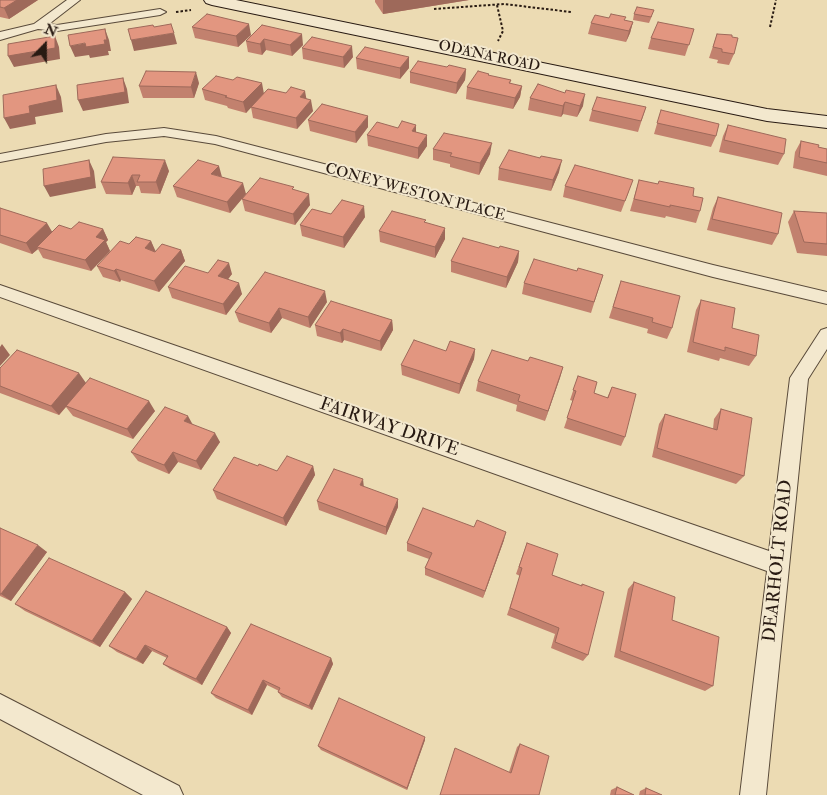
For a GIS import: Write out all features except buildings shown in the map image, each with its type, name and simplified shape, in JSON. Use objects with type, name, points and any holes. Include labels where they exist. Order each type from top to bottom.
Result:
[{"type":"street","points":[[38,26],[74,0]]},
{"type":"street","name":"ODANA ROAD","points":[[214,0],[256,4],[767,115],[827,133]]},
{"type":"street","points":[[0,36],[38,26],[57,28],[160,12]]},
{"type":"street","name":"ODANA ROAD","points":[[767,115],[827,122]]},
{"type":"street","name":"CONEY WESTON PLACE","points":[[0,158],[106,138],[164,132],[216,140],[713,271],[827,298]]},
{"type":"street","name":"FAIRWAY DRIVE","points":[[0,291],[778,565]]},
{"type":"street","name":"DEARHOLT ROAD","points":[[753,795],[799,378],[827,335]]},
{"type":"street","points":[[0,706],[170,795]]},
{"type":"path","points":[[770,27],[776,0]]},
{"type":"path","points":[[496,44],[503,31],[497,4]]},
{"type":"path","points":[[434,9],[497,4],[571,12]]}]
